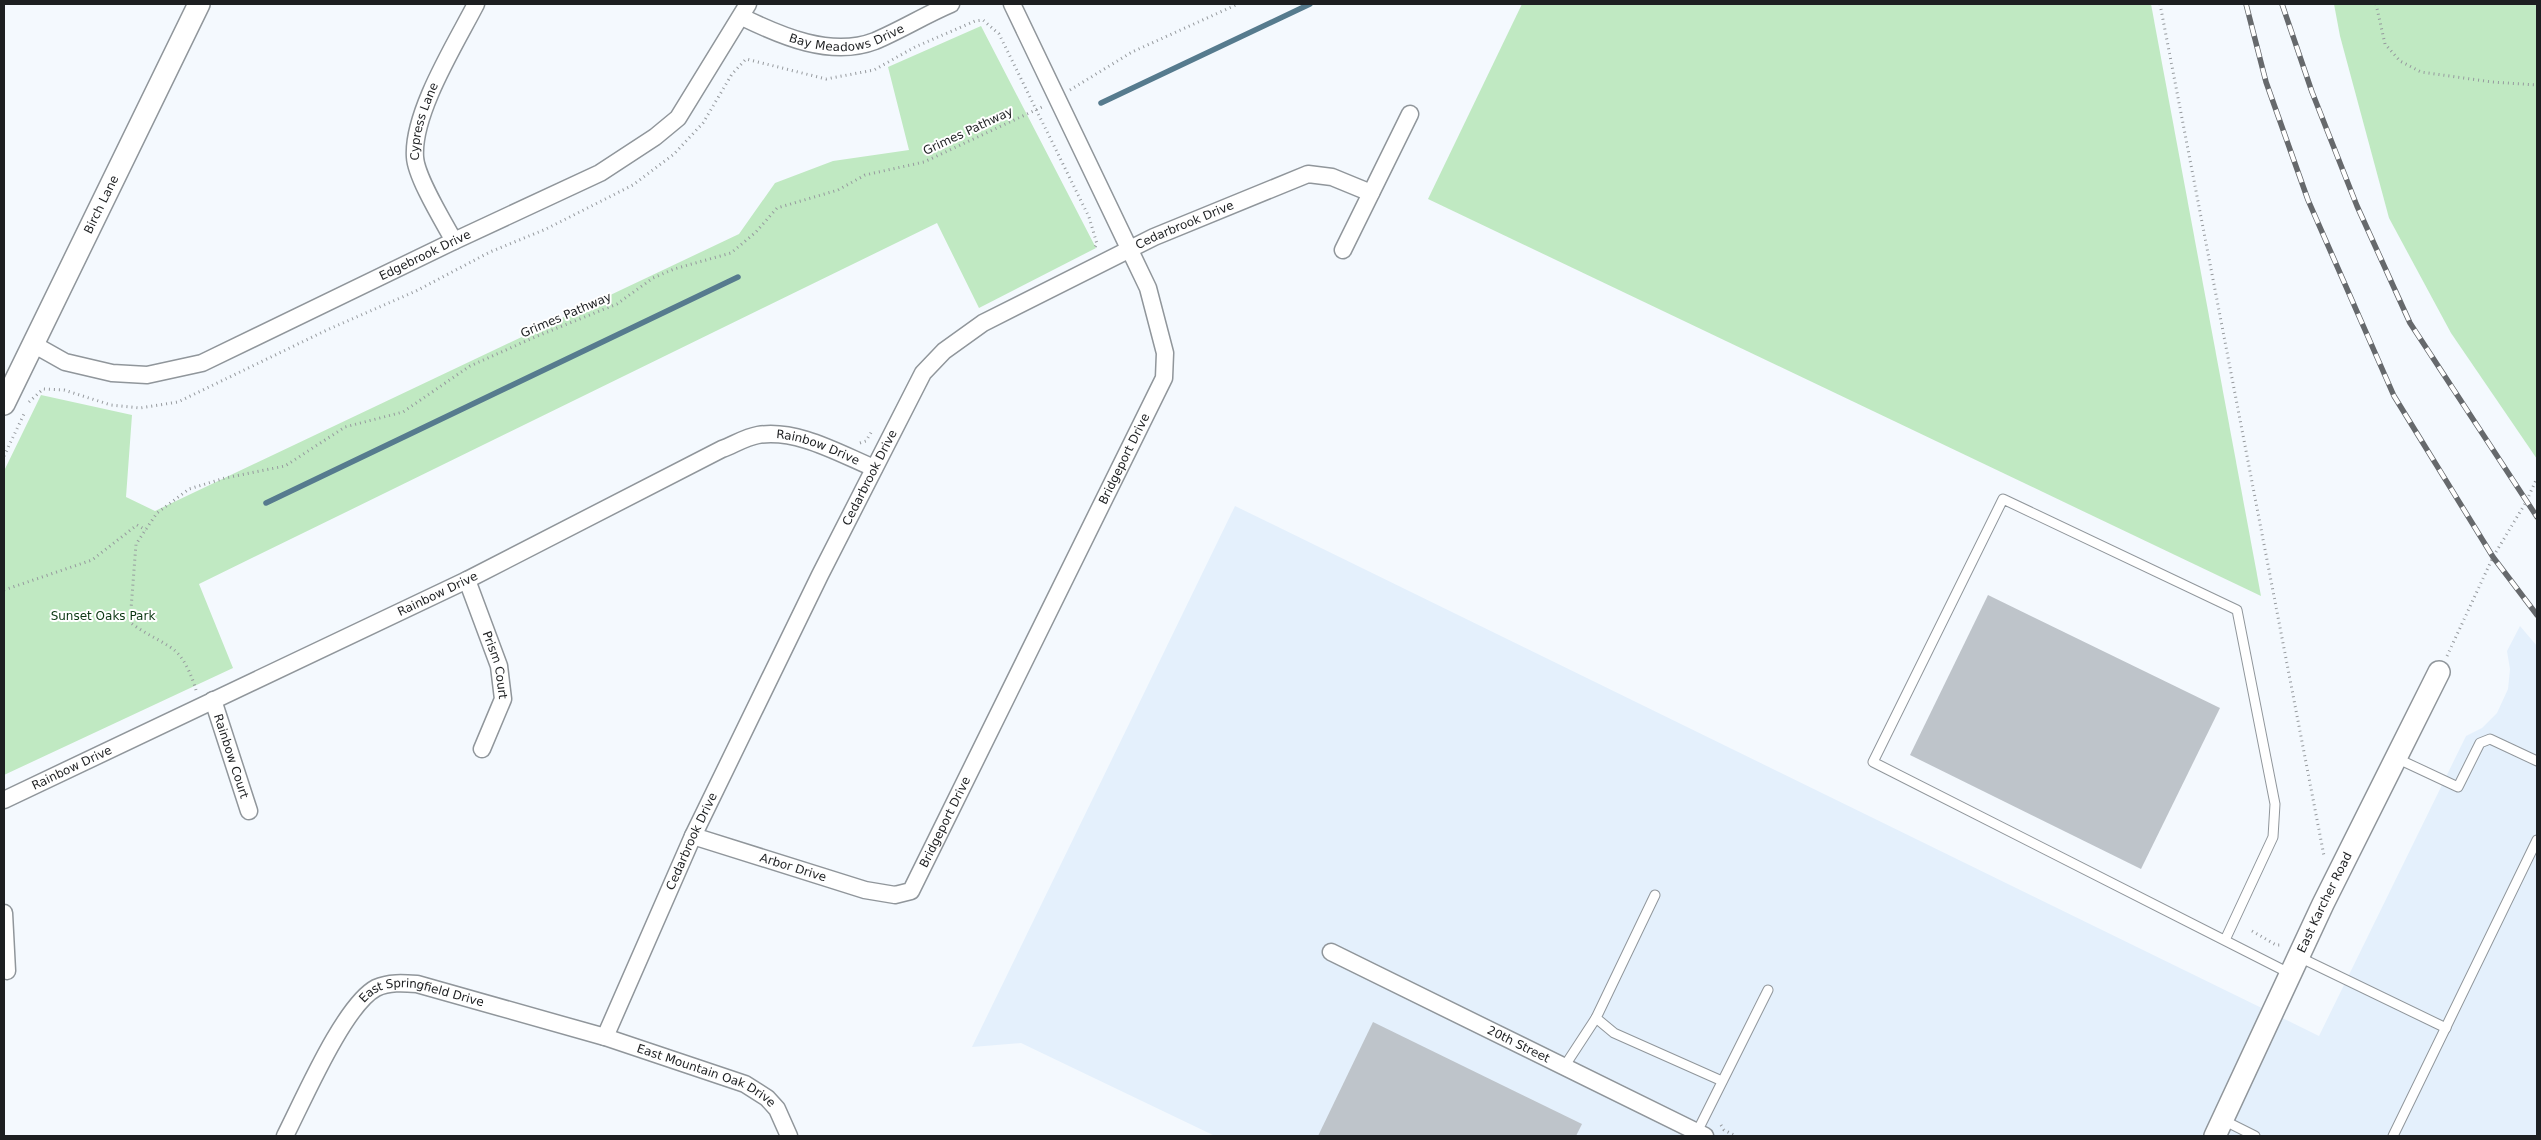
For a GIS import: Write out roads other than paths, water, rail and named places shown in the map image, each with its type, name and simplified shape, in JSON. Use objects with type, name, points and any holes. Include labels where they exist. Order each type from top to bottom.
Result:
[{"type":"street","name":"Birch Lane","points":[[4,404],[199,4]]},
{"type":"street","name":"Cypress Lane","points":[[454,240],[431,200],[415,157],[420,124],[433,90],[476,4]]},
{"type":"street","name":"Bay Meadows Drive","points":[[745,10],[771,32],[814,45],[845,47],[873,41],[951,4]]},
{"type":"street","name":"Bridgeport Drive","points":[[895,895],[911,891],[1164,378],[1165,353],[1148,288],[1131,249],[1012,4]]},
{"type":"street","name":"Edgebrook Drive","points":[[33,344],[65,362],[112,373],[147,375],[202,363],[454,240],[600,173],[654,138],[678,118],[745,10]]},
{"type":"street","points":[[1343,250],[1410,114]]},
{"type":"street","name":"Cedarbrook Drive","points":[[604,1037],[693,836],[874,468],[923,373],[944,351],[983,323],[1154,237],[1308,174],[1332,177],[1371,193]]},
{"type":"street","name":"Rainbow Drive","points":[[4,800],[467,580],[722,449],[756,435],[778,434],[800,437],[874,468]]},
{"type":"street","name":"Prism Court","points":[[467,580],[499,666],[503,699],[482,749]]},
{"type":"street","name":"East Karcher Road","points":[[2219,1128],[2338,874],[2439,672]]},
{"type":"street","name":"Rainbow Court","points":[[208,702],[249,811]]},
{"type":"street","name":"Arbor Drive","points":[[693,836],[865,890],[895,895]]},
{"type":"street","points":[[4,913],[7,971]]},
{"type":"street","name":"20th Street","points":[[1330,952],[1701,1134]]},
{"type":"street","name":"East Springfield Drive","points":[[285,1136],[343,1023],[359,1002],[376,988],[392,983],[417,984],[604,1037]]},
{"type":"street","name":"East Mountain Oak Drive","points":[[604,1037],[745,1084],[767,1098],[778,1109],[789,1136]]},
{"type":"lane","points":[[2225,940],[2273,837],[2276,804],[2238,610],[2003,500],[1873,762],[2225,940],[2295,965],[2446,1028]]},
{"type":"lane","points":[[2396,758],[2458,787],[2480,743],[2490,739],[2537,761]]},
{"type":"lane","points":[[2392,1136],[2537,840]]},
{"type":"lane","points":[[1564,1067],[1596,1018],[1655,894]]},
{"type":"lane","points":[[1701,1134],[1722,1081],[1768,990]]},
{"type":"lane","points":[[1596,1018],[1614,1033],[1722,1081]]},
{"type":"lane","points":[[2219,1128],[2255,1136]]},
{"type":"waterway","points":[[1101,103],[1310,4]]},
{"type":"waterway","points":[[266,503],[738,277]]},
{"type":"railway","points":[[2246,4],[2266,82],[2308,200],[2394,396],[2493,557],[2537,615]]},
{"type":"railway","points":[[2282,4],[2312,92],[2357,206],[2410,323],[2537,517]]},
{"type":"park label","name":"Sunset Oaks Park","points":[[103,616]]}]
